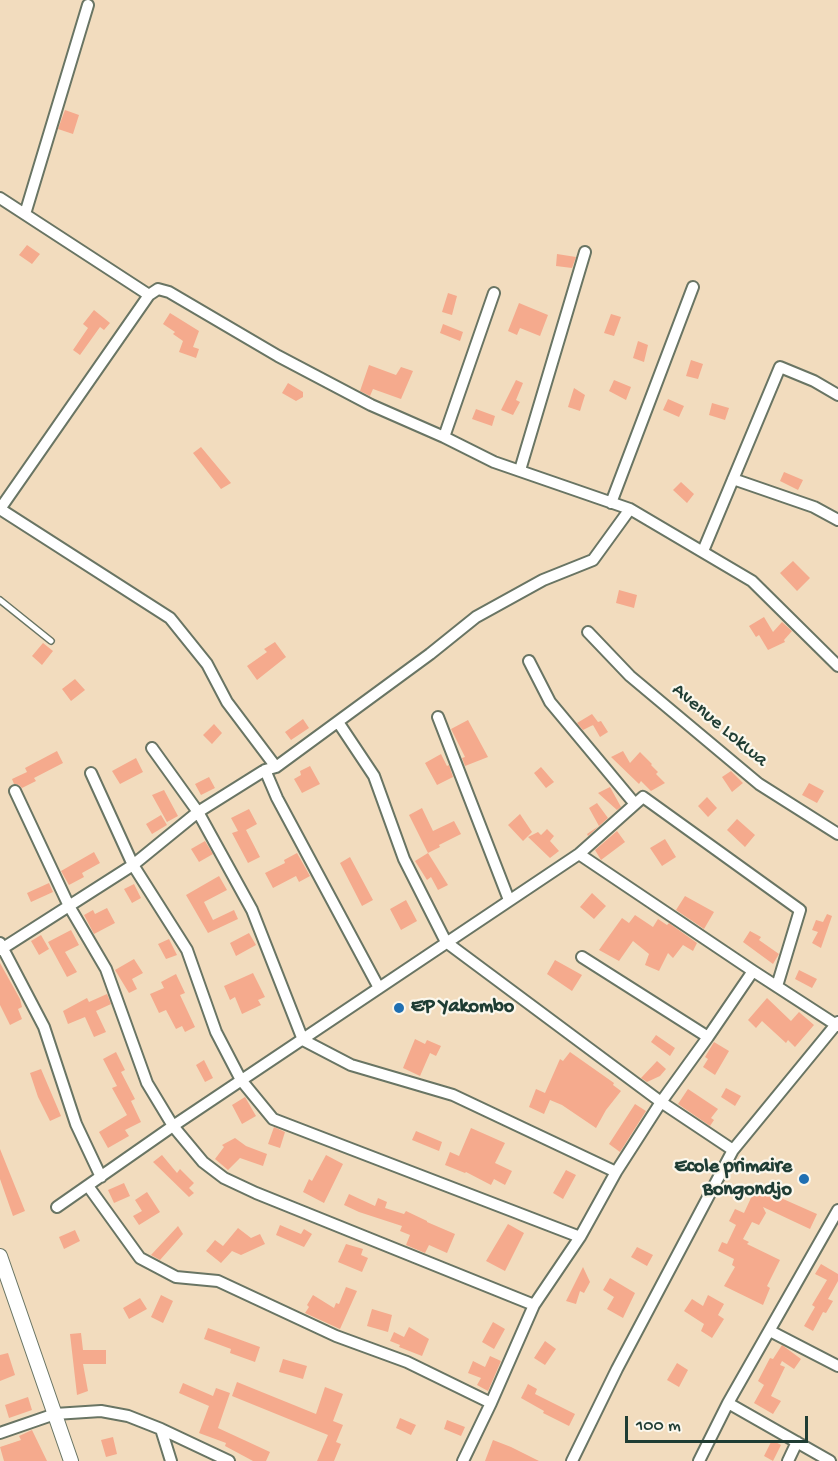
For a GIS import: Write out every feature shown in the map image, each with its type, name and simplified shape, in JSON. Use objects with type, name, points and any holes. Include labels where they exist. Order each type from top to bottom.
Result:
[{"type":"street","points":[[25,214],[88,5]]},
{"type":"street","points":[[0,198],[149,295]]},
{"type":"street","points":[[520,470],[585,252]]},
{"type":"street","points":[[611,503],[693,287]]},
{"type":"street","points":[[379,988],[277,798],[270,769],[227,702],[207,664],[170,618],[0,509],[149,295],[158,289],[169,292],[278,356],[372,405],[494,462],[630,509],[752,581],[838,666]]},
{"type":"street","points":[[444,437],[494,293]]},
{"type":"street","points":[[703,551],[780,367],[814,381],[838,395]]},
{"type":"street","points":[[733,479],[814,507],[838,520]]},
{"type":"street","points":[[101,1177],[76,1124],[44,1027],[1,947],[133,865],[198,812],[270,769],[338,722],[430,654],[476,616],[543,580],[593,560],[630,509]]},
{"type":"street","name":"Avenue Lokwa","points":[[588,632],[630,676],[759,784],[838,834]]},
{"type":"street","points":[[529,661],[550,702],[635,804]]},
{"type":"street","points":[[438,717],[509,900]]},
{"type":"street","points":[[338,722],[374,776],[404,859],[446,942],[661,1102],[733,1150]]},
{"type":"street","points":[[152,748],[198,812],[252,910],[303,1040],[351,1065],[453,1095],[616,1172]]},
{"type":"street","points":[[91,773],[133,865],[187,950],[216,1032],[241,1080],[273,1119],[580,1237]]},
{"type":"street","points":[[15,791],[69,906],[106,969],[147,1083],[173,1126],[203,1162],[224,1178],[256,1193],[534,1305]]},
{"type":"street","points":[[57,1207],[241,1080],[579,854],[643,797],[800,910],[777,986]]},
{"type":"street","points":[[572,1461],[617,1369],[733,1150],[837,1024],[753,971],[579,854]]},
{"type":"street","points":[[582,957],[708,1037]]},
{"type":"street","points":[[463,1461],[534,1305],[580,1237],[616,1172],[661,1102],[753,971]]},
{"type":"street","points":[[88,1186],[140,1257],[176,1277],[218,1281],[336,1336],[407,1362],[491,1403]]},
{"type":"street","points":[[699,1461],[728,1403],[838,1210]]},
{"type":"street","points":[[0,1256],[71,1461]]},
{"type":"street","points":[[770,1331],[838,1366]]},
{"type":"street","points":[[728,1403],[830,1461]]},
{"type":"street","points":[[0,1433],[55,1414],[100,1411],[128,1416],[229,1461]]},
{"type":"street","points":[[161,1429],[171,1461]]},
{"type":"street","points":[[788,1461],[797,1442]]},
{"type":"lane","points":[[0,600],[51,641]]},
{"type":"building","points":[[65,110],[79,115],[73,134],[58,129]]},
{"type":"building","points":[[27,245],[40,254],[32,264],[19,255]]},
{"type":"building","points":[[557,254],[576,257],[572,268],[556,266]]},
{"type":"building","points":[[448,293],[457,296],[452,315],[442,312]]},
{"type":"building","points":[[519,303],[548,315],[540,336],[520,328],[517,335],[508,331]]},
{"type":"building","points":[[94,310],[110,323],[104,330],[100,327],[80,355],[73,350],[88,328],[83,324]]},
{"type":"building","points":[[170,313],[199,331],[193,347],[199,349],[196,358],[179,352],[183,341],[163,324]]},
{"type":"building","points":[[611,314],[621,317],[614,336],[604,333]]},
{"type":"building","points":[[443,324],[463,332],[460,341],[440,333]]},
{"type":"building","points":[[638,341],[648,345],[644,362],[633,358]]},
{"type":"building","points":[[691,360],[703,364],[698,379],[686,376]]},
{"type":"building","points":[[369,365],[396,375],[401,367],[413,371],[401,399],[373,389],[370,396],[360,391]]},
{"type":"building","points":[[516,380],[523,383],[516,400],[520,402],[513,415],[501,410]]},
{"type":"building","points":[[614,380],[631,387],[626,400],[609,391]]},
{"type":"building","points":[[288,383],[303,392],[303,397],[296,401],[282,393]]},
{"type":"building","points":[[574,388],[585,395],[580,411],[568,407]]},
{"type":"building","points":[[668,399],[684,406],[679,417],[663,410]]},
{"type":"building","points":[[712,403],[729,408],[725,420],[709,415]]},
{"type":"building","points":[[476,409],[495,416],[492,426],[472,419]]},
{"type":"building","points":[[201,447],[231,483],[221,489],[193,453]]},
{"type":"building","points":[[784,472],[803,480],[798,490],[780,481]]},
{"type":"building","points":[[681,482],[694,494],[687,503],[673,490]]},
{"type":"building","points":[[793,561],[810,578],[797,591],[780,573]]},
{"type":"building","points":[[619,590],[637,595],[634,608],[616,603]]},
{"type":"building","points":[[764,617],[773,632],[782,622],[792,631],[784,640],[785,642],[768,650],[759,635],[756,637],[749,626]]},
{"type":"building","points":[[275,642],[286,657],[257,680],[247,666],[267,652],[264,649]]},
{"type":"building","points":[[43,643],[53,651],[42,665],[32,656]]},
{"type":"building","points":[[75,679],[85,690],[71,701],[62,689]]},
{"type":"building","points":[[592,714],[598,722],[601,721],[608,732],[600,737],[593,725],[583,730],[577,723]]},
{"type":"building","points":[[303,719],[309,728],[291,740],[285,732]]},
{"type":"building","points":[[468,720],[488,757],[465,766],[462,758],[465,757],[451,729]]},
{"type":"building","points":[[214,724],[222,733],[212,744],[203,735]]},
{"type":"building","points":[[57,751],[63,763],[34,778],[36,781],[22,788],[14,784],[12,779],[27,772],[25,768]]},
{"type":"building","points":[[623,751],[630,763],[640,752],[652,764],[658,772],[656,774],[665,783],[651,791],[641,781],[639,784],[611,757]]},
{"type":"building","points":[[441,754],[447,766],[449,765],[453,777],[437,785],[425,763]]},
{"type":"building","points":[[136,758],[143,772],[120,784],[112,771]]},
{"type":"building","points":[[310,766],[320,784],[302,793],[294,779],[301,775],[300,771]]},
{"type":"building","points":[[541,767],[554,782],[546,788],[534,773]]},
{"type":"building","points":[[731,771],[743,783],[732,792],[722,777]]},
{"type":"building","points":[[209,777],[215,788],[201,795],[195,784]]},
{"type":"building","points":[[809,783],[824,791],[817,803],[802,795]]},
{"type":"building","points":[[610,787],[621,807],[617,810],[598,793]]},
{"type":"building","points":[[164,790],[178,816],[167,822],[152,795]]},
{"type":"building","points":[[707,797],[717,808],[708,817],[698,806]]},
{"type":"building","points":[[597,803],[608,818],[588,836],[587,834],[599,826],[589,808]]},
{"type":"building","points":[[422,808],[433,831],[454,821],[461,834],[428,853],[409,815]]},
{"type":"building","points":[[249,809],[257,824],[246,830],[260,857],[248,863],[232,833],[238,831],[231,818]]},
{"type":"building","points":[[520,814],[532,832],[523,841],[508,825]]},
{"type":"building","points":[[161,815],[167,825],[152,834],[146,824]]},
{"type":"building","points":[[737,819],[755,835],[745,847],[727,830]]},
{"type":"building","points":[[547,829],[554,836],[550,841],[559,851],[550,858],[528,837],[538,832],[541,835]]},
{"type":"building","points":[[617,831],[625,842],[601,860],[595,850]]},
{"type":"building","points":[[665,839],[676,857],[662,866],[650,848]]},
{"type":"building","points":[[205,841],[213,854],[199,862],[191,849]]},
{"type":"building","points":[[94,852],[100,863],[82,873],[84,877],[69,885],[61,871]]},
{"type":"building","points":[[297,853],[310,876],[299,882],[296,876],[273,888],[265,873],[285,863],[284,860]]},
{"type":"building","points":[[428,853],[448,885],[438,890],[431,877],[427,880],[415,861]]},
{"type":"building","points":[[350,857],[373,900],[362,906],[340,863]]},
{"type":"building","points":[[219,876],[227,890],[204,902],[213,920],[234,910],[238,919],[208,933],[186,895]]},
{"type":"building","points":[[49,883],[53,892],[31,902],[27,893]]},
{"type":"building","points":[[134,884],[141,898],[132,903],[124,889]]},
{"type":"building","points":[[592,893],[606,906],[594,919],[580,907]]},
{"type":"building","points":[[685,896],[714,912],[704,929],[676,910]]},
{"type":"building","points":[[406,900],[417,921],[401,930],[390,909]]},
{"type":"building","points":[[107,908],[115,923],[94,934],[84,915],[93,910],[95,914]]},
{"type":"building","points":[[827,914],[832,916],[821,948],[812,943],[818,932],[812,930],[816,920],[823,922]]},
{"type":"building","points":[[635,915],[653,927],[658,919],[667,925],[669,923],[697,943],[693,951],[683,945],[673,958],[668,953],[659,971],[645,965],[649,954],[633,941],[619,961],[599,950],[622,918],[629,923]]},
{"type":"building","points":[[71,930],[79,945],[65,952],[77,972],[67,977],[48,942]]},
{"type":"building","points":[[750,931],[761,937],[759,940],[779,954],[773,964],[743,942]]},
{"type":"building","points":[[249,933],[256,945],[236,956],[230,943]]},
{"type":"building","points":[[41,935],[49,949],[39,955],[31,941]]},
{"type":"building","points":[[169,939],[177,955],[166,959],[158,944]]},
{"type":"building","points":[[134,959],[143,973],[132,979],[137,989],[129,993],[115,970]]},
{"type":"building","points":[[555,960],[582,975],[572,991],[547,974]]},
{"type":"building","points":[[0,963],[22,1007],[18,1009],[22,1019],[10,1025],[0,1005]]},
{"type":"building","points":[[799,970],[817,979],[812,988],[795,979]]},
{"type":"building","points":[[253,973],[265,997],[258,1000],[261,1005],[242,1014],[235,997],[230,1000],[224,986]]},
{"type":"building","points":[[176,974],[185,993],[180,995],[195,1027],[185,1032],[182,1026],[176,1029],[166,1010],[159,1013],[150,994],[164,988],[161,982]]},
{"type":"building","points":[[107,994],[111,1004],[96,1011],[106,1032],[94,1037],[85,1017],[68,1024],[63,1011],[87,998],[89,1002]]},
{"type":"building","points":[[767,998],[791,1021],[799,1012],[814,1025],[795,1047],[788,1040],[786,1043],[762,1021],[756,1028],[748,1020]]},
{"type":"building","points":[[656,1035],[675,1048],[670,1056],[651,1042]]},
{"type":"building","points":[[415,1039],[425,1044],[427,1040],[441,1046],[436,1056],[430,1053],[420,1076],[403,1068]]},
{"type":"building","points":[[714,1042],[729,1051],[715,1075],[703,1067],[708,1059],[705,1057]]},
{"type":"building","points":[[116,1052],[125,1070],[121,1072],[135,1099],[131,1101],[141,1122],[125,1130],[129,1136],[108,1148],[99,1132],[127,1115],[112,1088],[117,1086],[103,1059]]},
{"type":"building","points":[[570,1052],[614,1083],[613,1085],[621,1091],[596,1128],[562,1105],[550,1100],[544,1114],[529,1107],[536,1089],[545,1093],[560,1059],[563,1061]]},
{"type":"building","points":[[204,1060],[213,1078],[205,1082],[196,1065]]},
{"type":"building","points":[[657,1061],[666,1069],[660,1076],[647,1082],[641,1078]]},
{"type":"building","points":[[41,1069],[61,1116],[50,1121],[38,1097],[30,1073]]},
{"type":"building","points":[[726,1088],[741,1096],[735,1106],[721,1097]]},
{"type":"building","points":[[688,1089],[718,1109],[711,1118],[714,1120],[710,1126],[678,1104]]},
{"type":"building","points":[[245,1097],[256,1116],[242,1124],[232,1105]]},
{"type":"building","points":[[635,1104],[646,1111],[620,1152],[609,1144]]},
{"type":"building","points":[[274,1127],[285,1132],[280,1148],[268,1144]]},
{"type":"building","points":[[471,1128],[505,1143],[495,1163],[512,1171],[505,1185],[494,1179],[491,1185],[466,1172],[445,1165],[450,1152],[459,1156]]},
{"type":"building","points":[[416,1131],[442,1142],[439,1151],[412,1140]]},
{"type":"building","points":[[235,1138],[246,1146],[267,1154],[263,1166],[240,1158],[228,1170],[215,1159],[224,1147],[222,1145]]},
{"type":"building","points":[[0,1149],[25,1211],[13,1216],[0,1179]]},
{"type":"building","points":[[162,1155],[177,1173],[180,1169],[194,1183],[189,1188],[194,1193],[189,1197],[153,1162]]},
{"type":"building","points":[[326,1155],[343,1164],[324,1203],[303,1192],[309,1179],[312,1181]]},
{"type":"building","points":[[566,1170],[576,1175],[563,1199],[553,1193]]},
{"type":"building","points":[[124,1183],[130,1196],[114,1203],[108,1190]]},
{"type":"building","points":[[756,1187],[817,1214],[810,1229],[763,1207],[766,1213],[759,1225],[752,1222],[743,1239],[749,1242],[747,1244],[780,1260],[767,1286],[770,1288],[763,1305],[724,1286],[735,1267],[732,1265],[734,1259],[718,1251],[722,1242],[727,1244],[736,1225],[729,1221],[735,1209],[744,1213]]},
{"type":"building","points":[[147,1192],[160,1212],[139,1225],[133,1216],[142,1211],[135,1200]]},
{"type":"building","points":[[349,1194],[375,1206],[378,1198],[387,1202],[385,1208],[404,1214],[406,1211],[455,1234],[447,1253],[429,1245],[425,1253],[406,1245],[410,1235],[400,1231],[402,1226],[344,1205]]},
{"type":"building","points":[[508,1224],[524,1233],[505,1271],[486,1261]]},
{"type":"building","points":[[280,1225],[301,1234],[304,1229],[312,1234],[304,1247],[276,1235]]},
{"type":"building","points":[[178,1226],[183,1234],[160,1260],[151,1255]]},
{"type":"building","points":[[238,1228],[251,1238],[260,1234],[265,1244],[241,1255],[232,1251],[221,1263],[206,1251],[215,1240],[223,1246]]},
{"type":"building","points":[[75,1230],[80,1241],[64,1249],[59,1237]]},
{"type":"building","points":[[346,1244],[363,1249],[361,1255],[368,1258],[362,1272],[338,1262]]},
{"type":"building","points":[[637,1247],[653,1255],[647,1266],[631,1257]]},
{"type":"building","points":[[821,1264],[838,1274],[838,1281],[828,1299],[833,1301],[826,1313],[823,1312],[813,1331],[804,1326],[815,1307],[812,1305],[827,1280],[815,1274]]},
{"type":"building","points":[[583,1267],[590,1282],[584,1293],[580,1291],[576,1304],[566,1301]]},
{"type":"building","points":[[610,1278],[635,1293],[623,1318],[607,1309],[614,1297],[603,1290]]},
{"type":"building","points":[[346,1287],[357,1291],[340,1329],[305,1313],[313,1295],[334,1308],[336,1303],[339,1304]]},
{"type":"building","points":[[161,1295],[173,1301],[163,1323],[151,1317]]},
{"type":"building","points":[[708,1295],[724,1304],[718,1315],[724,1319],[712,1338],[701,1331],[704,1324],[684,1311],[692,1299],[703,1306]]},
{"type":"building","points":[[140,1298],[147,1309],[129,1319],[123,1308]]},
{"type":"building","points":[[372,1309],[392,1315],[388,1332],[367,1326]]},
{"type":"building","points":[[493,1322],[505,1329],[494,1349],[482,1342]]},
{"type":"building","points":[[409,1327],[429,1339],[422,1356],[390,1341],[394,1332],[404,1337]]},
{"type":"building","points":[[208,1328],[260,1347],[255,1362],[230,1353],[231,1349],[204,1339]]},
{"type":"building","points":[[81,1333],[83,1350],[106,1350],[106,1364],[83,1364],[88,1391],[77,1395],[70,1334]]},
{"type":"building","points":[[545,1341],[556,1349],[545,1365],[534,1358]]},
{"type":"building","points":[[782,1345],[801,1359],[794,1369],[782,1361],[780,1365],[785,1367],[771,1396],[781,1401],[773,1414],[754,1403],[764,1385],[758,1381],[770,1358],[773,1359]]},
{"type":"building","points":[[8,1353],[15,1375],[0,1381],[0,1355]]},
{"type":"building","points":[[490,1356],[501,1361],[488,1391],[477,1385],[481,1378],[468,1373],[473,1361],[485,1367]]},
{"type":"building","points":[[283,1359],[307,1366],[303,1379],[279,1372]]},
{"type":"building","points":[[677,1363],[688,1370],[679,1387],[667,1380]]},
{"type":"building","points":[[237,1382],[316,1414],[325,1387],[343,1394],[333,1421],[343,1425],[336,1442],[341,1444],[334,1461],[317,1461],[328,1435],[232,1396]]},
{"type":"building","points":[[183,1383],[213,1396],[216,1388],[230,1393],[218,1428],[270,1452],[266,1461],[253,1461],[225,1446],[226,1443],[199,1433],[209,1406],[179,1393]]},
{"type":"building","points":[[528,1384],[537,1389],[535,1394],[575,1414],[569,1426],[543,1413],[544,1411],[521,1398]]},
{"type":"building","points":[[28,1397],[32,1410],[9,1418],[5,1405]]},
{"type":"building","points":[[400,1418],[416,1425],[411,1435],[396,1428]]},
{"type":"building","points":[[447,1420],[465,1427],[461,1436],[444,1429]]},
{"type":"building","points":[[32,1430],[47,1461],[4,1461],[0,1447],[21,1440],[19,1436]]},
{"type":"building","points":[[113,1437],[117,1454],[106,1457],[101,1440]]},
{"type":"building","points":[[493,1440],[511,1447],[539,1461],[485,1461]]},
{"type":"building","points":[[772,1440],[781,1445],[773,1461],[764,1456]]},
{"type":"place","name":"EP Yakombo","points":[[399,1008]]},
{"type":"place","name":"Ecole primaire Bongondjo","points":[[804,1179]]}]
